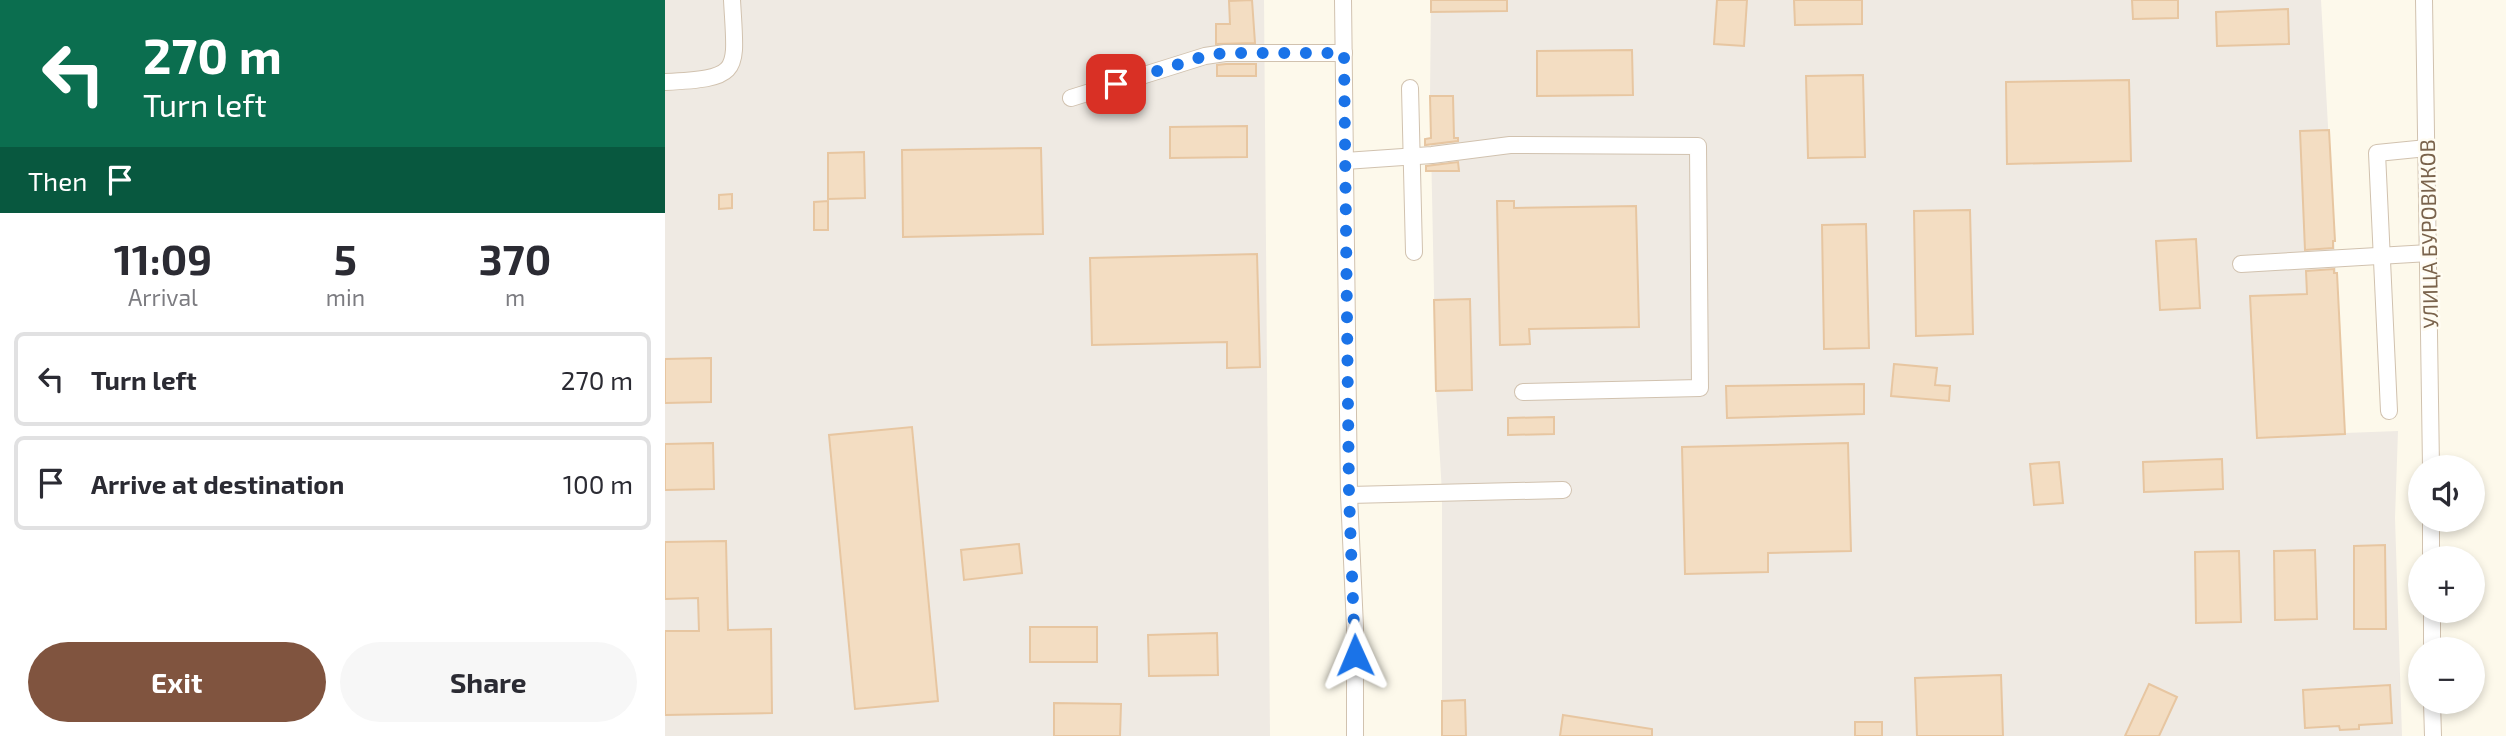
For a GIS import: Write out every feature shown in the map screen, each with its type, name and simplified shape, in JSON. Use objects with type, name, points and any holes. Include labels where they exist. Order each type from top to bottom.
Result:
[{"type":"street","points":[[665,82],[712,78],[721,75],[731,65],[735,54],[732,0]]},
{"type":"street","points":[[1343,0],[1355,736]]},
{"type":"street","name":"УЛИЦА БУРОВИКОВ","points":[[2424,0],[2431,455]]},
{"type":"street","points":[[1071,98],[1205,56],[1225,53],[1344,53]]},
{"type":"street","points":[[1410,88],[1414,252]]},
{"type":"street","points":[[1345,161],[1412,157],[1510,145],[1698,146],[1700,387],[1523,392]]},
{"type":"street","points":[[2389,411],[2377,153],[2427,148]]},
{"type":"street","points":[[2241,264],[2429,253]]},
{"type":"street","points":[[1349,495],[1563,490]]},
{"type":"street","points":[[2433,714],[2433,736]]},
{"type":"shaded area","points":[[665,0],[1264,0],[1270,736],[665,736]]},
{"type":"shaded area","points":[[1431,0],[2321,0],[2345,433],[2398,431],[2395,518],[2402,736],[1442,736],[1442,493],[1436,391],[1430,96]]},
{"type":"building","points":[[1252,0],[1255,43],[1216,44],[1216,24],[1230,24],[1229,1]]},
{"type":"building","points":[[1431,0],[1507,0],[1507,11],[1431,12]]},
{"type":"building","points":[[1717,0],[1747,0],[1744,46],[1714,44]]},
{"type":"building","points":[[1794,0],[1862,0],[1862,24],[1795,25]]},
{"type":"building","points":[[2132,0],[2178,0],[2178,18],[2133,19]]},
{"type":"building","points":[[2288,9],[2289,44],[2217,46],[2216,12]]},
{"type":"building","points":[[1632,50],[1633,95],[1537,96],[1537,51]]},
{"type":"building","points":[[1256,64],[1256,76],[1217,76],[1217,65]]},
{"type":"building","points":[[1863,75],[1865,157],[1808,158],[1806,76]]},
{"type":"building","points":[[2129,80],[2131,161],[2007,164],[2006,82]]},
{"type":"building","points":[[1430,96],[1453,96],[1454,138],[1458,138],[1458,141],[1425,145],[1425,139],[1431,138]]},
{"type":"building","points":[[1247,126],[1247,157],[1170,158],[1170,127]]},
{"type":"building","points":[[2329,130],[2335,241],[2333,248],[2305,250],[2300,131]]},
{"type":"building","points":[[1041,148],[1043,234],[903,237],[902,150]]},
{"type":"building","points":[[864,152],[865,198],[828,199],[828,153]]},
{"type":"building","points":[[1458,162],[1459,171],[1426,171],[1426,166]]},
{"type":"building","points":[[732,194],[732,208],[719,209],[719,195]]},
{"type":"building","points":[[828,201],[828,230],[814,230],[814,202]]},
{"type":"building","points":[[1497,201],[1514,201],[1514,208],[1636,206],[1639,327],[1529,329],[1530,344],[1500,345]]},
{"type":"building","points":[[1970,210],[1973,334],[1916,336],[1914,211]]},
{"type":"building","points":[[1866,224],[1869,348],[1824,349],[1822,225]]},
{"type":"building","points":[[2196,239],[2200,308],[2160,310],[2156,241]]},
{"type":"building","points":[[1257,254],[1260,367],[1227,368],[1227,342],[1092,345],[1090,258]]},
{"type":"building","points":[[2334,269],[2334,273],[2337,273],[2345,434],[2257,438],[2250,296],[2307,294],[2306,271]]},
{"type":"building","points":[[1470,299],[1472,390],[1436,391],[1434,300]]},
{"type":"building","points":[[711,358],[711,402],[665,403],[665,359]]},
{"type":"building","points":[[1894,364],[1937,368],[1935,385],[1950,386],[1949,401],[1891,396]]},
{"type":"building","points":[[1864,384],[1864,414],[1727,418],[1726,386]]},
{"type":"building","points":[[1554,417],[1554,434],[1508,435],[1508,418]]},
{"type":"building","points":[[912,427],[938,701],[855,709],[829,435]]},
{"type":"building","points":[[713,443],[714,489],[665,490],[665,444]]},
{"type":"building","points":[[1848,443],[1851,551],[1768,553],[1768,572],[1685,574],[1682,447]]},
{"type":"building","points":[[2222,459],[2223,489],[2144,492],[2143,462]]},
{"type":"building","points":[[2059,462],[2063,503],[2034,505],[2030,464]]},
{"type":"building","points":[[726,541],[728,630],[771,629],[772,713],[665,715],[665,631],[699,631],[698,598],[665,599],[665,542]]},
{"type":"building","points":[[1019,544],[1022,573],[964,580],[961,550]]},
{"type":"building","points":[[2385,545],[2386,629],[2354,629],[2354,546]]},
{"type":"building","points":[[2315,550],[2317,619],[2275,620],[2274,551]]},
{"type":"building","points":[[2239,551],[2241,622],[2196,623],[2195,552]]},
{"type":"building","points":[[1030,627],[1097,627],[1097,662],[1030,662]]},
{"type":"building","points":[[1217,633],[1218,675],[1149,676],[1148,635]]},
{"type":"building","points":[[2001,675],[2003,736],[1917,736],[1915,678]]},
{"type":"building","points":[[2149,684],[2177,697],[2159,736],[2125,736]]},
{"type":"building","points":[[2390,685],[2392,723],[2359,725],[2359,729],[2340,730],[2339,726],[2305,728],[2303,690]]},
{"type":"building","points":[[1465,700],[1466,736],[1442,736],[1442,701]]},
{"type":"building","points":[[1054,703],[1121,704],[1120,736],[1054,736]]},
{"type":"building","points":[[1563,715],[1652,729],[1652,736],[1560,736]]},
{"type":"building","points":[[1855,722],[1882,722],[1882,736],[1855,736]]},
{"type":"route","points":[[1116,84],[1205,56],[1225,53],[1344,53],[1349,495],[1355,655]]}]
